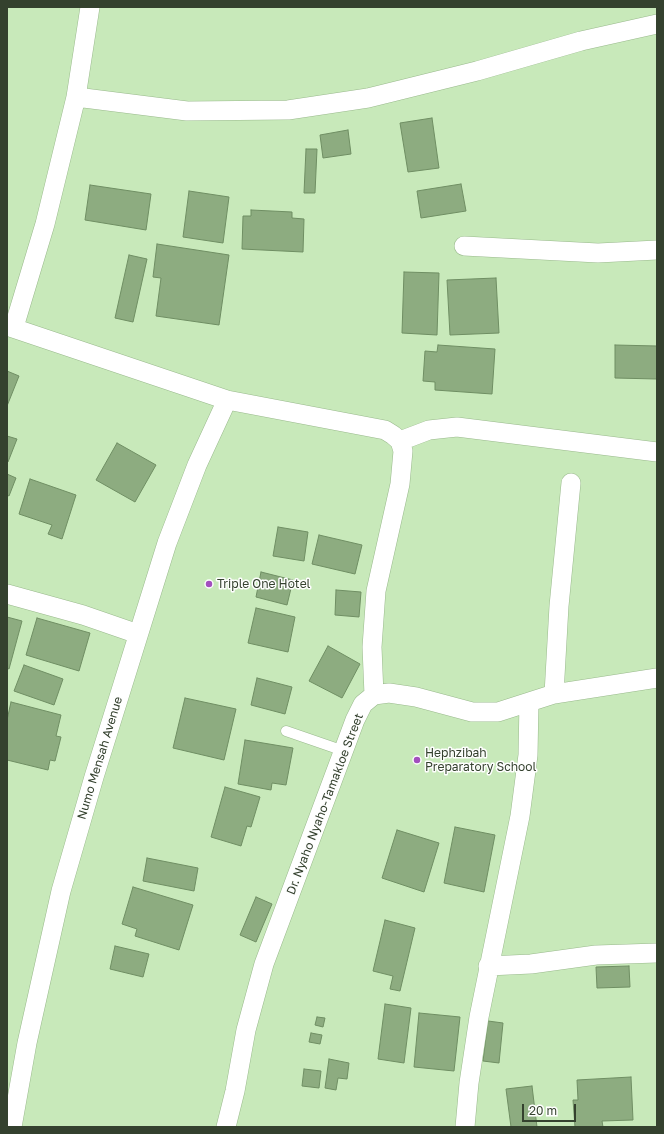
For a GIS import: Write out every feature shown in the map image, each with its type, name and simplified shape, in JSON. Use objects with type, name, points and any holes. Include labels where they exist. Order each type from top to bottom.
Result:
[{"type":"street","points":[[90,7],[76,97],[45,224],[10,327],[227,400],[385,430],[400,441],[403,451],[400,484],[376,591],[372,646],[374,695],[389,693],[416,697],[472,712],[498,712],[554,694],[657,678]]},
{"type":"street","points":[[76,97],[187,112],[288,110],[368,98],[477,71],[581,41],[657,24]]},
{"type":"street","points":[[464,246],[598,253],[657,250]]},
{"type":"street","name":"Numo Mensah Avenue","points":[[12,1127],[27,1043],[61,891],[138,634],[167,543],[197,465],[227,400]]},
{"type":"street","points":[[400,441],[429,430],[457,427],[657,452]]},
{"type":"street","points":[[554,694],[559,606],[571,483]]},
{"type":"street","points":[[7,594],[84,615],[138,634]]},
{"type":"street","name":"Dr. Nyaho Nyaho-Tamakloe Street","points":[[226,1127],[235,1091],[246,1030],[264,964],[355,720],[364,704],[374,695]]},
{"type":"street","points":[[465,1127],[469,1083],[488,966],[520,816],[528,755],[529,702]]},
{"type":"street","points":[[488,966],[531,964],[596,955],[657,953]]},
{"type":"lane","points":[[286,731],[344,751]]},
{"type":"building","points":[[432,118],[439,168],[408,172],[400,123]]},
{"type":"building","points":[[348,130],[351,154],[323,158],[320,135]]},
{"type":"building","points":[[306,149],[317,149],[315,193],[304,193]]},
{"type":"building","points":[[461,184],[466,211],[421,218],[417,191]]},
{"type":"building","points":[[90,185],[151,194],[146,230],[85,220]]},
{"type":"building","points":[[189,191],[229,197],[223,243],[183,237]]},
{"type":"building","points":[[251,210],[292,212],[292,218],[304,219],[303,252],[242,249],[243,216],[251,216]]},
{"type":"building","points":[[157,244],[229,255],[219,325],[156,316],[161,278],[153,277]]},
{"type":"building","points":[[129,255],[147,259],[133,322],[115,318]]},
{"type":"building","points":[[404,272],[439,273],[437,335],[402,333]]},
{"type":"building","points":[[496,278],[499,333],[450,335],[447,280]]},
{"type":"building","points":[[438,345],[495,349],[492,394],[435,390],[435,382],[423,381],[425,351],[437,352]]},
{"type":"building","points":[[615,345],[657,346],[657,379],[615,378]]},
{"type":"building","points":[[7,371],[19,376],[7,406]]},
{"type":"building","points":[[7,436],[17,439],[8,462],[7,462]]},
{"type":"building","points":[[117,443],[156,465],[135,502],[96,480]]},
{"type":"building","points":[[7,474],[16,478],[9,496],[7,495]]},
{"type":"building","points":[[30,479],[76,495],[62,539],[48,534],[52,525],[19,514]]},
{"type":"building","points":[[278,527],[308,532],[304,561],[273,556]]},
{"type":"building","points":[[319,535],[362,545],[355,574],[312,564]]},
{"type":"building","points":[[261,572],[293,580],[287,605],[256,597]]},
{"type":"building","points":[[336,590],[361,592],[359,617],[335,615]]},
{"type":"building","points":[[256,608],[295,617],[288,652],[248,643]]},
{"type":"building","points":[[7,617],[22,621],[9,669],[7,668]]},
{"type":"building","points":[[37,618],[90,633],[79,671],[26,655]]},
{"type":"building","points":[[328,646],[360,664],[342,698],[309,681]]},
{"type":"building","points":[[24,665],[63,679],[54,705],[14,691]]},
{"type":"building","points":[[257,678],[292,687],[285,714],[251,705]]},
{"type":"building","points":[[185,698],[236,709],[224,760],[173,748]]},
{"type":"building","points":[[11,702],[61,715],[56,736],[61,737],[55,761],[50,760],[48,770],[7,760],[7,720]]},
{"type":"building","points":[[245,740],[293,748],[286,785],[272,783],[271,790],[238,784]]},
{"type":"building","points":[[225,787],[260,797],[251,827],[247,826],[241,846],[211,837]]},
{"type":"building","points":[[455,827],[495,835],[484,892],[444,883]]},
{"type":"building","points":[[397,830],[439,843],[424,892],[382,878]]},
{"type":"building","points":[[147,858],[198,868],[194,891],[143,881]]},
{"type":"building","points":[[133,887],[193,905],[179,950],[135,936],[137,929],[122,924]]},
{"type":"building","points":[[256,897],[272,904],[256,942],[240,935]]},
{"type":"building","points":[[385,920],[415,928],[400,991],[390,989],[393,976],[373,971]]},
{"type":"building","points":[[115,946],[149,954],[143,977],[110,969]]},
{"type":"building","points":[[629,966],[630,987],[597,988],[596,967]]},
{"type":"building","points":[[385,1004],[411,1008],[404,1063],[378,1059]]},
{"type":"building","points":[[419,1013],[460,1017],[454,1071],[414,1067]]},
{"type":"building","points":[[317,1017],[325,1018],[323,1027],[315,1025]]},
{"type":"building","points":[[488,1021],[503,1023],[499,1063],[483,1061]]},
{"type":"building","points":[[311,1033],[322,1035],[320,1044],[309,1042]]},
{"type":"building","points":[[329,1059],[349,1063],[347,1079],[338,1078],[336,1090],[325,1088]]},
{"type":"building","points":[[304,1069],[321,1071],[319,1088],[302,1086]]},
{"type":"building","points":[[631,1077],[633,1120],[602,1121],[603,1127],[575,1127],[573,1100],[578,1100],[577,1080]]},
{"type":"building","points":[[532,1086],[537,1127],[511,1127],[506,1089]]},
{"type":"place","name":"Triple One Hotel","points":[[209,584]]},
{"type":"place","name":"Hephzibah Preparatory School","points":[[417,760]]}]
